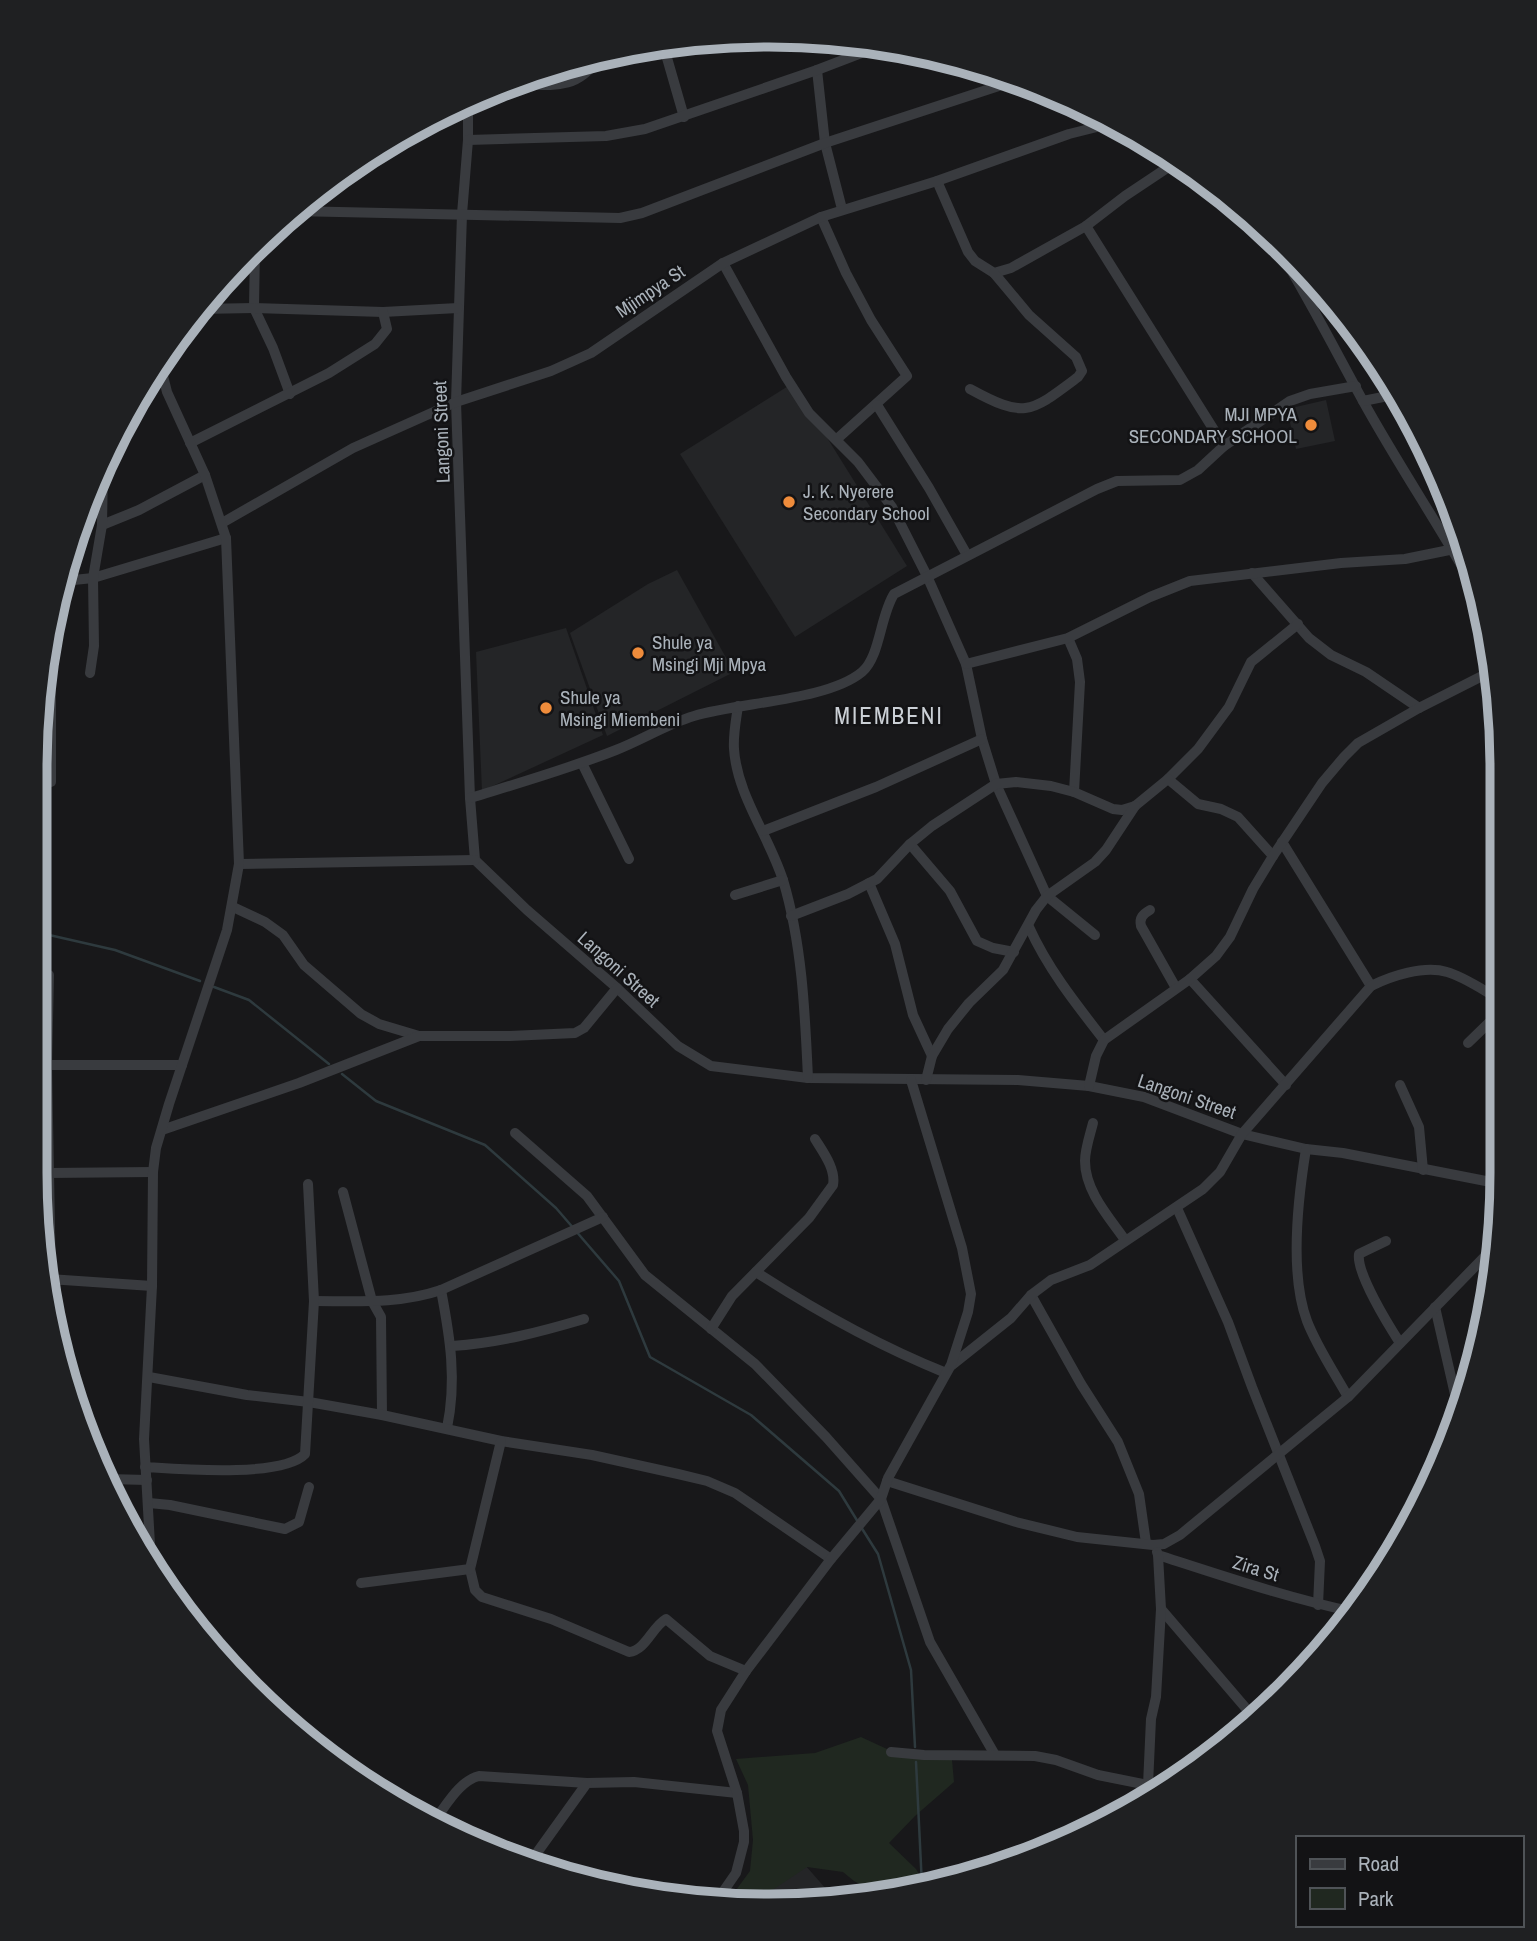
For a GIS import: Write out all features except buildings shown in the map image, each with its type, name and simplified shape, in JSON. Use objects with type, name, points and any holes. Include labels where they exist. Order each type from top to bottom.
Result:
[{"type":"street","points":[[468,140],[606,136],[645,129],[862,53]]},
{"type":"street","points":[[666,54],[684,117]]},
{"type":"street","points":[[542,85],[566,85],[583,77],[589,70]]},
{"type":"street","points":[[817,70],[825,144],[842,209]]},
{"type":"street","points":[[311,211],[620,218],[642,213],[825,144],[999,86]]},
{"type":"street","name":"Langoni Street","points":[[468,113],[456,401],[470,798],[475,860],[527,911],[617,988],[678,1046],[711,1066],[808,1077],[1018,1080],[1089,1086],[1144,1097],[1242,1134],[1306,1149],[1343,1153],[1490,1182]]},
{"type":"street","name":"Mjimpya St","points":[[222,523],[343,452],[456,401],[551,371],[591,353],[723,263],[821,217],[1097,127]]},
{"type":"street","points":[[994,273],[1010,268],[1086,226],[1167,168]]},
{"type":"street","points":[[937,181],[968,252],[975,261],[994,273],[1029,315],[1076,357],[1082,371],[1078,377],[1033,408],[1019,410],[992,401],[970,389]]},
{"type":"street","points":[[821,217],[871,320],[907,376],[837,439]]},
{"type":"street","points":[[1086,226],[1224,446]]},
{"type":"street","points":[[255,262],[254,307],[290,394]]},
{"type":"street","points":[[723,263],[786,377],[809,412],[858,462],[892,507],[927,576],[966,664],[982,739],[996,784],[1046,896],[1095,935]]},
{"type":"street","points":[[1296,277],[1363,401],[1451,537]]},
{"type":"street","points":[[213,309],[254,307],[383,312],[458,307]]},
{"type":"street","points":[[190,443],[290,394],[375,344],[387,329],[383,312]]},
{"type":"street","points":[[148,1540],[149,1503],[144,1439],[149,1377],[153,1172],[156,1148],[219,958],[233,907],[239,864],[226,538],[205,475],[167,392],[163,377]]},
{"type":"street","points":[[470,798],[583,763],[690,717],[819,691],[847,681],[863,671],[873,657],[886,607],[894,594],[1117,481],[1180,480],[1198,470],[1224,446],[1290,401],[1310,394],[1356,386]]},
{"type":"street","points":[[1363,401],[1386,396]]},
{"type":"street","points":[[877,405],[967,555]]},
{"type":"street","points":[[102,524],[139,510],[205,475]]},
{"type":"street","points":[[90,673],[94,646],[93,578],[102,524],[103,491]]},
{"type":"street","points":[[73,580],[93,578],[226,538]]},
{"type":"street","points":[[966,664],[1068,638],[1172,587],[1190,581],[1341,563],[1405,559],[1455,549]]},
{"type":"street","points":[[1252,573],[1309,638],[1331,655],[1366,672],[1419,708]]},
{"type":"street","points":[[926,1080],[932,1056],[960,1013],[1003,970],[1046,896],[1094,862],[1106,850],[1135,806],[1168,779],[1198,749],[1229,707],[1251,662],[1298,624]]},
{"type":"street","points":[[1068,638],[1077,659],[1080,682],[1074,792]]},
{"type":"street","points":[[1089,1086],[1096,1056],[1104,1040],[1189,979],[1216,956],[1230,937],[1253,889],[1282,842],[1322,783],[1344,757],[1358,743],[1484,675]]},
{"type":"street","points":[[51,698],[51,782]]},
{"type":"street","points":[[737,706],[734,749],[740,780],[783,880],[791,916],[805,1014],[808,1077]]},
{"type":"street","points":[[763,831],[876,787],[982,739]]},
{"type":"street","points":[[583,763],[629,859]]},
{"type":"street","points":[[1168,779],[1198,804],[1221,809],[1238,817],[1273,856]]},
{"type":"street","points":[[791,916],[848,894],[877,878],[910,844],[940,820],[996,784],[1016,782],[1051,786],[1074,792],[1113,809],[1135,806]]},
{"type":"street","points":[[1282,842],[1371,986]]},
{"type":"street","points":[[910,844],[950,891],[977,941],[993,948],[1014,952]]},
{"type":"street","points":[[239,864],[475,860]]},
{"type":"street","points":[[735,895],[783,880]]},
{"type":"street","points":[[869,883],[895,944],[913,1015],[932,1056]]},
{"type":"street","points":[[233,907],[265,922],[283,935],[304,965],[361,1014],[379,1024],[419,1036],[510,1037],[575,1033],[584,1028],[617,988]]},
{"type":"street","points":[[1150,910],[1144,913],[1140,920],[1141,926],[1176,988]]},
{"type":"street","points":[[1029,927],[1040,951],[1063,987],[1104,1040]]},
{"type":"street","points":[[948,1369],[1011,1318],[1031,1295],[1051,1280],[1090,1265],[1203,1189],[1220,1172],[1242,1134],[1371,986],[1408,973],[1447,971],[1490,994]]},
{"type":"street","points":[[49,975],[49,1215]]},
{"type":"street","points":[[1189,979],[1286,1085]]},
{"type":"street","points":[[1468,1043],[1490,1022]]},
{"type":"street","points":[[162,1130],[299,1083],[419,1036]]},
{"type":"street","points":[[47,1065],[182,1065]]},
{"type":"street","points":[[723,1892],[736,1872],[744,1842],[744,1831],[737,1793],[717,1731],[721,1710],[746,1671],[831,1559],[881,1499],[887,1481],[948,1369],[968,1312],[971,1294],[962,1248],[911,1080]]},
{"type":"street","points":[[1400,1085],[1419,1127],[1423,1170]]},
{"type":"street","points":[[1093,1123],[1085,1160],[1088,1181],[1098,1201],[1125,1240]]},
{"type":"street","points":[[515,1133],[587,1196],[645,1275],[754,1364],[826,1437],[881,1499],[930,1642],[995,1755]]},
{"type":"street","points":[[711,1329],[732,1296],[809,1218],[833,1185],[834,1179],[829,1164],[815,1139]]},
{"type":"street","points":[[1306,1149],[1297,1205],[1304,1309],[1316,1339],[1348,1397]]},
{"type":"street","points":[[48,1173],[153,1172]]},
{"type":"street","points":[[145,1467],[222,1471],[299,1459],[305,1454],[313,1301],[308,1184]]},
{"type":"street","points":[[343,1192],[372,1301],[381,1317],[382,1415]]},
{"type":"street","points":[[1177,1208],[1228,1322],[1320,1561],[1318,1605]]},
{"type":"street","points":[[313,1301],[372,1301],[420,1297],[603,1217]]},
{"type":"street","points":[[1386,1241],[1365,1250],[1359,1254],[1358,1259],[1372,1293],[1400,1343]]},
{"type":"street","points":[[887,1481],[1016,1522],[1077,1537],[1164,1544],[1180,1535],[1348,1397],[1485,1256]]},
{"type":"street","points":[[756,1272],[900,1354],[948,1369]]},
{"type":"street","points":[[55,1280],[152,1286]]},
{"type":"street","points":[[441,1290],[452,1346],[453,1384],[447,1428]]},
{"type":"street","points":[[1031,1295],[1081,1384],[1118,1442],[1139,1494],[1150,1544],[1158,1555],[1161,1609],[1148,1785]]},
{"type":"street","points":[[1435,1307],[1455,1393]]},
{"type":"street","points":[[452,1346],[486,1344],[522,1337],[584,1319]]},
{"type":"street","points":[[149,1377],[382,1415],[501,1441],[592,1455],[706,1481],[735,1493],[831,1559]]},
{"type":"street","points":[[501,1441],[470,1569],[475,1590],[482,1597],[551,1619],[629,1652],[639,1649],[660,1622],[666,1619],[710,1656],[746,1671]]},
{"type":"street","points":[[116,1479],[146,1480]]},
{"type":"street","points":[[149,1503],[285,1529],[299,1522],[309,1487]]},
{"type":"street","name":"Zira St","points":[[1158,1555],[1318,1605],[1343,1610]]},
{"type":"street","points":[[361,1583],[470,1569]]},
{"type":"street","points":[[1161,1609],[1248,1712]]},
{"type":"street","points":[[891,1752],[924,1755],[1017,1754],[1056,1760],[1098,1775],[1147,1786]]},
{"type":"street","points":[[440,1814],[459,1790],[472,1778],[479,1776],[587,1783],[634,1782],[737,1793]]},
{"type":"street","points":[[536,1855],[587,1783]]},
{"type":"shaded area","name":"J. K. Nyerere Secondary School","points":[[793,383],[907,566],[795,637],[680,454]]},
{"type":"shaded area","name":"MJI MPYA SECONDARY SCHOOL","points":[[1326,400],[1335,441],[1296,449],[1287,409]]},
{"type":"shaded area","points":[[677,570],[734,672],[607,736],[570,633],[648,584]]},
{"type":"shaded area","points":[[566,628],[603,735],[482,791],[476,652]]},
{"type":"shaded area","points":[[799,1858],[828,1891],[768,1894],[758,1894]]},
{"type":"green space","points":[[861,1737],[900,1755],[952,1760],[954,1782],[889,1843],[916,1869],[921,1877],[866,1887],[843,1872],[807,1867],[769,1894],[734,1893],[750,1871],[753,1840],[748,1785],[736,1759],[815,1753]]},
{"type":"waterway","points":[[47,935],[115,950],[200,981]]},
{"type":"waterway","points":[[214,987],[249,1000],[329,1064]]},
{"type":"waterway","points":[[342,1074],[376,1101],[485,1145],[556,1208],[619,1281],[650,1357],[751,1415],[839,1491],[858,1522]]},
{"type":"waterway","points":[[861,1527],[878,1554],[911,1670],[915,1747]]},
{"type":"waterway","points":[[916,1762],[922,1877]]},
{"type":"place","name":"MJI MPYA SECONDARY SCHOOL","points":[[1311,425]]},
{"type":"place","name":"J. K. Nyerere Secondary School","points":[[789,502]]},
{"type":"place","name":"Shule ya Msingi Mji Mpya","points":[[638,653]]},
{"type":"place","name":"Shule ya Msingi Miembeni","points":[[546,708]]},
{"type":"district","name":"MIEMBENI","points":[[889,715]]}]
